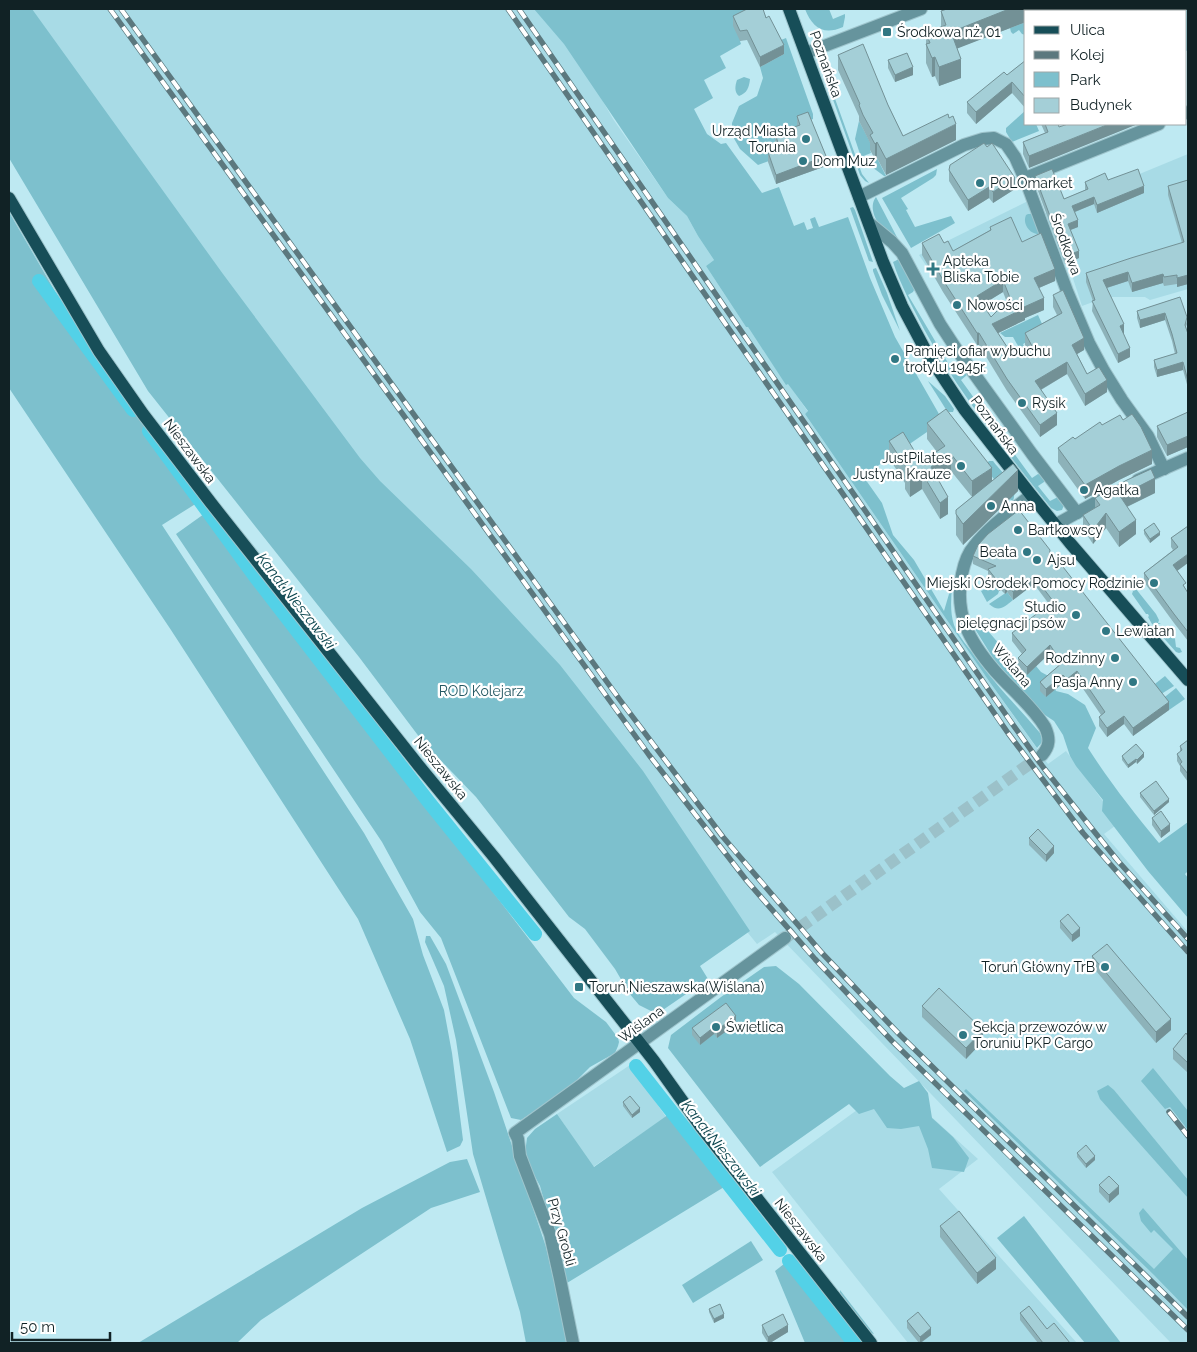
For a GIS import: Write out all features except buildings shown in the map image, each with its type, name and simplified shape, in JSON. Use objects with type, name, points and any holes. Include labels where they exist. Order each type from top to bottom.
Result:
[{"type":"main road","name":"Poznańska","points":[[790,9],[892,284],[920,340],[943,379],[1030,495],[1188,680]]},
{"type":"main road","name":"Nieszawska","points":[[9,198],[100,351],[143,414],[419,766],[494,856],[871,1343]]},
{"type":"street","points":[[806,53],[921,9]]},
{"type":"street","points":[[1024,178],[1156,125]]},
{"type":"street","name":"Środkowa","points":[[859,197],[976,140],[991,137],[1001,140],[1010,148],[1024,178],[1067,291],[1093,350],[1122,400],[1148,436],[1164,468]]},
{"type":"street","points":[[868,223],[892,242],[902,253],[937,318],[957,350],[1077,513]]},
{"type":"street","points":[[1055,525],[1120,489],[1188,458]]},
{"type":"street","name":"Wiślana","points":[[1030,495],[984,534],[971,550],[961,578],[961,609],[964,624],[986,659],[1045,727],[1049,742],[1042,755]]},
{"type":"street","name":"Wiślana","points":[[515,1132],[785,938]]},
{"type":"street","name":"Przy Grobli","points":[[515,1132],[518,1139],[520,1156],[550,1234],[573,1343]]},
{"type":"shaded area","points":[[9,9],[550,9],[613,119],[668,198],[687,216],[714,260],[706,266],[746,327],[748,327],[786,384],[788,383],[808,412],[805,414],[991,684],[1048,764],[1066,751],[1119,823],[1104,834],[1188,932],[1188,1343],[1171,1343],[775,932],[757,944],[638,798],[363,659]]},
{"type":"shaded area","points":[[1188,154],[1188,289],[1150,300],[1145,297],[1107,297],[1082,306],[1068,263],[1064,264],[1045,213]]},
{"type":"shaded area","points":[[1028,201],[1043,245],[944,292],[919,255]]},
{"type":"shaded area","points":[[630,1065],[666,1117],[593,1167],[557,1114]]},
{"type":"shaded area","points":[[894,1083],[978,1159],[939,1189],[1077,1343],[908,1343],[772,1172]]},
{"type":"green space","name":"ROD Kolejarz","points":[[9,9],[32,9],[223,274],[360,458],[380,481],[471,569],[560,665],[643,771],[750,931],[700,966],[708,979],[657,1014],[639,1005],[585,929],[569,917],[476,797],[423,742],[359,657],[148,391],[9,158]]},
{"type":"green space","points":[[534,9],[762,9],[770,24],[740,41],[741,44],[720,56],[726,68],[704,80],[713,98],[694,109],[707,134],[721,144],[726,143],[762,193],[779,187],[794,226],[804,222],[807,230],[813,228],[810,219],[815,217],[819,227],[848,217],[870,278],[895,337],[943,421],[863,476],[882,503],[893,535],[914,560],[944,611],[950,587],[952,587],[951,611],[956,629],[987,672],[1040,733],[1043,741],[1037,748],[805,414],[808,411],[788,384],[786,385],[748,327],[746,327],[706,266],[714,260],[687,216],[668,198],[564,44]]},
{"type":"green space","points":[[805,9],[829,9],[833,19],[845,14],[843,27],[830,31],[819,28],[811,21]]},
{"type":"green space","points":[[1188,9],[1188,50],[1187,10],[1156,10]]},
{"type":"green space","points":[[1024,23],[1024,34],[1019,30],[1013,34],[1010,28]]},
{"type":"green space","points":[[786,38],[813,114],[813,119],[808,121],[805,148],[758,165],[740,149],[732,135],[732,123],[739,106],[757,96],[763,78],[760,67],[784,54],[781,40]]},
{"type":"green space","points":[[744,77],[750,79],[749,85],[746,92],[739,96],[735,87],[736,82]]},
{"type":"green space","points":[[827,79],[862,174],[869,183],[860,175]]},
{"type":"green space","points":[[1024,112],[1024,125],[1036,125],[1039,131],[1012,142],[1006,132],[1006,128]]},
{"type":"green space","points":[[859,121],[871,144],[871,153],[861,157],[855,139]]},
{"type":"green space","points":[[873,157],[877,158],[886,176],[864,161]]},
{"type":"green space","points":[[937,169],[936,175],[933,178],[901,198],[908,209],[906,210],[915,227],[951,216],[955,223],[911,248],[882,198]]},
{"type":"green space","points":[[876,197],[899,241],[882,228],[876,220],[873,206]]},
{"type":"green space","points":[[853,207],[873,262],[869,261],[850,208]]},
{"type":"green space","points":[[9,212],[70,317],[197,503],[162,525],[364,833],[413,919],[423,955],[444,1010],[452,1053],[463,1140],[460,1146],[447,1152],[410,1039],[358,919],[171,630],[9,388]]},
{"type":"green space","points":[[1028,214],[1032,214],[1040,234],[1033,233],[1026,225],[1025,218]]},
{"type":"green space","points":[[899,259],[915,288],[908,295],[951,368],[959,363],[967,375],[961,380],[1032,478],[1038,474],[1041,475],[1044,482],[1038,486],[1050,501],[1058,497],[1064,505],[1062,510],[1057,511],[1051,508],[984,422],[953,378],[925,331],[903,288],[893,262]]},
{"type":"green space","points":[[876,268],[900,331],[882,295],[873,271]]},
{"type":"green space","points":[[1038,315],[1043,326],[1035,337],[1023,344],[1026,351],[1022,353],[1013,337],[1005,337],[1000,333]]},
{"type":"green space","points":[[928,381],[945,396],[954,409],[953,412],[947,411]]},
{"type":"green space","points":[[989,461],[993,461],[1014,490],[1013,501],[1009,499],[984,466]]},
{"type":"green space","points":[[204,514],[574,998],[606,1022],[618,1038],[619,1042],[615,1053],[590,1067],[570,1087],[521,1120],[511,1118],[441,938],[420,912],[382,842],[176,534]]},
{"type":"green space","points":[[994,585],[999,591],[998,594],[987,602],[981,591]]},
{"type":"green space","points":[[1136,589],[1156,614],[1159,620],[1158,623],[1161,623],[1155,626],[1152,624],[1148,614],[1146,614],[1132,594]]},
{"type":"green space","points":[[1007,592],[1013,600],[1004,607],[999,609],[989,604]]},
{"type":"green space","points":[[970,621],[988,631],[1026,675],[1036,666],[1041,672],[1054,679],[1052,681],[1056,691],[1068,694],[1085,705],[1096,728],[1088,748],[1104,773],[1159,843],[1188,822],[1188,871],[1185,874],[1188,878],[1188,918],[1148,871],[1102,811],[1103,800],[1076,766],[1070,756],[1063,735],[1054,721],[1036,709],[993,658]]},
{"type":"green space","points":[[1166,628],[1175,639],[1176,647],[1180,648],[1182,652],[1176,652],[1160,634]]},
{"type":"green space","points":[[1165,676],[1174,686],[1158,696],[1151,687]]},
{"type":"green space","points":[[1176,688],[1185,699],[1169,710],[1161,700]]},
{"type":"green space","points":[[426,936],[430,936],[446,964],[494,1092],[546,1247],[568,1343],[526,1343],[520,1312],[473,1154],[456,1040],[444,986],[425,942]]},
{"type":"green space","points":[[776,966],[799,984],[904,1088],[919,1081],[928,1093],[932,1118],[953,1137],[969,1158],[964,1172],[932,1168],[928,1149],[919,1126],[901,1129],[887,1128],[874,1109],[859,1114],[849,1104],[760,1167],[668,1048],[671,1035],[721,997],[764,967]]},
{"type":"green space","points":[[1153,1068],[1188,1111],[1188,1130],[1170,1107],[1165,1109],[1141,1081]]},
{"type":"green space","points":[[1108,1085],[1188,1180],[1188,1198],[1100,1099],[1097,1091]]},
{"type":"green space","points":[[966,1089],[1154,1269],[1173,1249],[1154,1230],[1151,1233],[1141,1221],[1139,1213],[1143,1208],[1188,1260],[1188,1310],[964,1091]]},
{"type":"green space","points":[[672,1112],[729,1184],[567,1283],[540,1186],[525,1153],[527,1138],[535,1129],[557,1114],[594,1167]]},
{"type":"green space","points":[[467,1159],[480,1192],[431,1208],[261,1320],[237,1343],[138,1343],[362,1208],[450,1162]]},
{"type":"green space","points":[[1024,1216],[1121,1343],[1085,1343],[997,1238]]},
{"type":"green space","points":[[751,1241],[763,1260],[693,1303],[682,1285]]},
{"type":"green space","points":[[794,1258],[806,1274],[808,1273],[862,1343],[805,1343],[775,1271]]},
{"type":"green space","points":[[840,1290],[874,1334],[871,1333],[840,1294]]},
{"type":"waterway","name":"Kanał Nieszawski","points":[[39,281],[133,410]]},
{"type":"waterway","name":"Kanał Nieszawski","points":[[149,431],[257,579],[428,801],[535,934]]},
{"type":"waterway","name":"Kanał Nieszawski","points":[[636,1066],[780,1250]]},
{"type":"waterway","name":"Kanał Nieszawski","points":[[789,1261],[854,1343]]},
{"type":"tunnel","points":[[785,938],[1042,755]]},
{"type":"railway","points":[[110,9],[649,755],[747,881],[815,959],[892,1041],[1188,1330]]},
{"type":"railway","points":[[121,9],[620,700],[723,837],[822,953],[900,1035],[1188,1317]]},
{"type":"railway","points":[[508,9],[1008,733],[1083,833],[1188,952]]},
{"type":"railway","points":[[519,9],[1043,767],[1118,861],[1188,939]]},
{"type":"railway","points":[[1169,1112],[1188,1136]]},
{"type":"place","name":"Środkowa nż. 01","points":[[887,32]]},
{"type":"place","name":"Urząd Miasta Torunia","points":[[806,139]]},
{"type":"place","name":"Dom Muz","points":[[803,161]]},
{"type":"place","name":"POLOmarket","points":[[980,183]]},
{"type":"place","name":"Apteka Bliska Tobie","points":[[933,269]]},
{"type":"place","name":"Nowości","points":[[957,305]]},
{"type":"place","name":"Pamięci ofiar wybuchu trotylu 1945r.","points":[[895,359]]},
{"type":"place","name":"Rysik","points":[[1022,403]]},
{"type":"place","name":"JustPilates Justyna Krauze","points":[[961,466]]},
{"type":"place","name":"Agatka","points":[[1084,490]]},
{"type":"place","name":"Anna","points":[[991,506]]},
{"type":"place","name":"Bartkowscy","points":[[1018,530]]},
{"type":"place","name":"Beata","points":[[1027,552]]},
{"type":"place","name":"Ajsu","points":[[1037,560]]},
{"type":"place","name":"Miejski Ośrodek Pomocy Rodzinie","points":[[1154,583]]},
{"type":"place","name":"Studio pielęgnacji psów","points":[[1076,615]]},
{"type":"place","name":"Lewiatan","points":[[1106,631]]},
{"type":"place","name":"Rodzinny","points":[[1115,658]]},
{"type":"place","name":"Pasja Anny","points":[[1133,682]]},
{"type":"place","name":"Toruń Główny TrB","points":[[1105,967]]},
{"type":"place","name":"Toruń,Nieszawska(Wiślana)","points":[[579,987]]},
{"type":"place","name":"Świetlica","points":[[716,1027]]},
{"type":"place","name":"Sekcja przewozów w Toruniu PKP Cargo","points":[[963,1035]]}]
